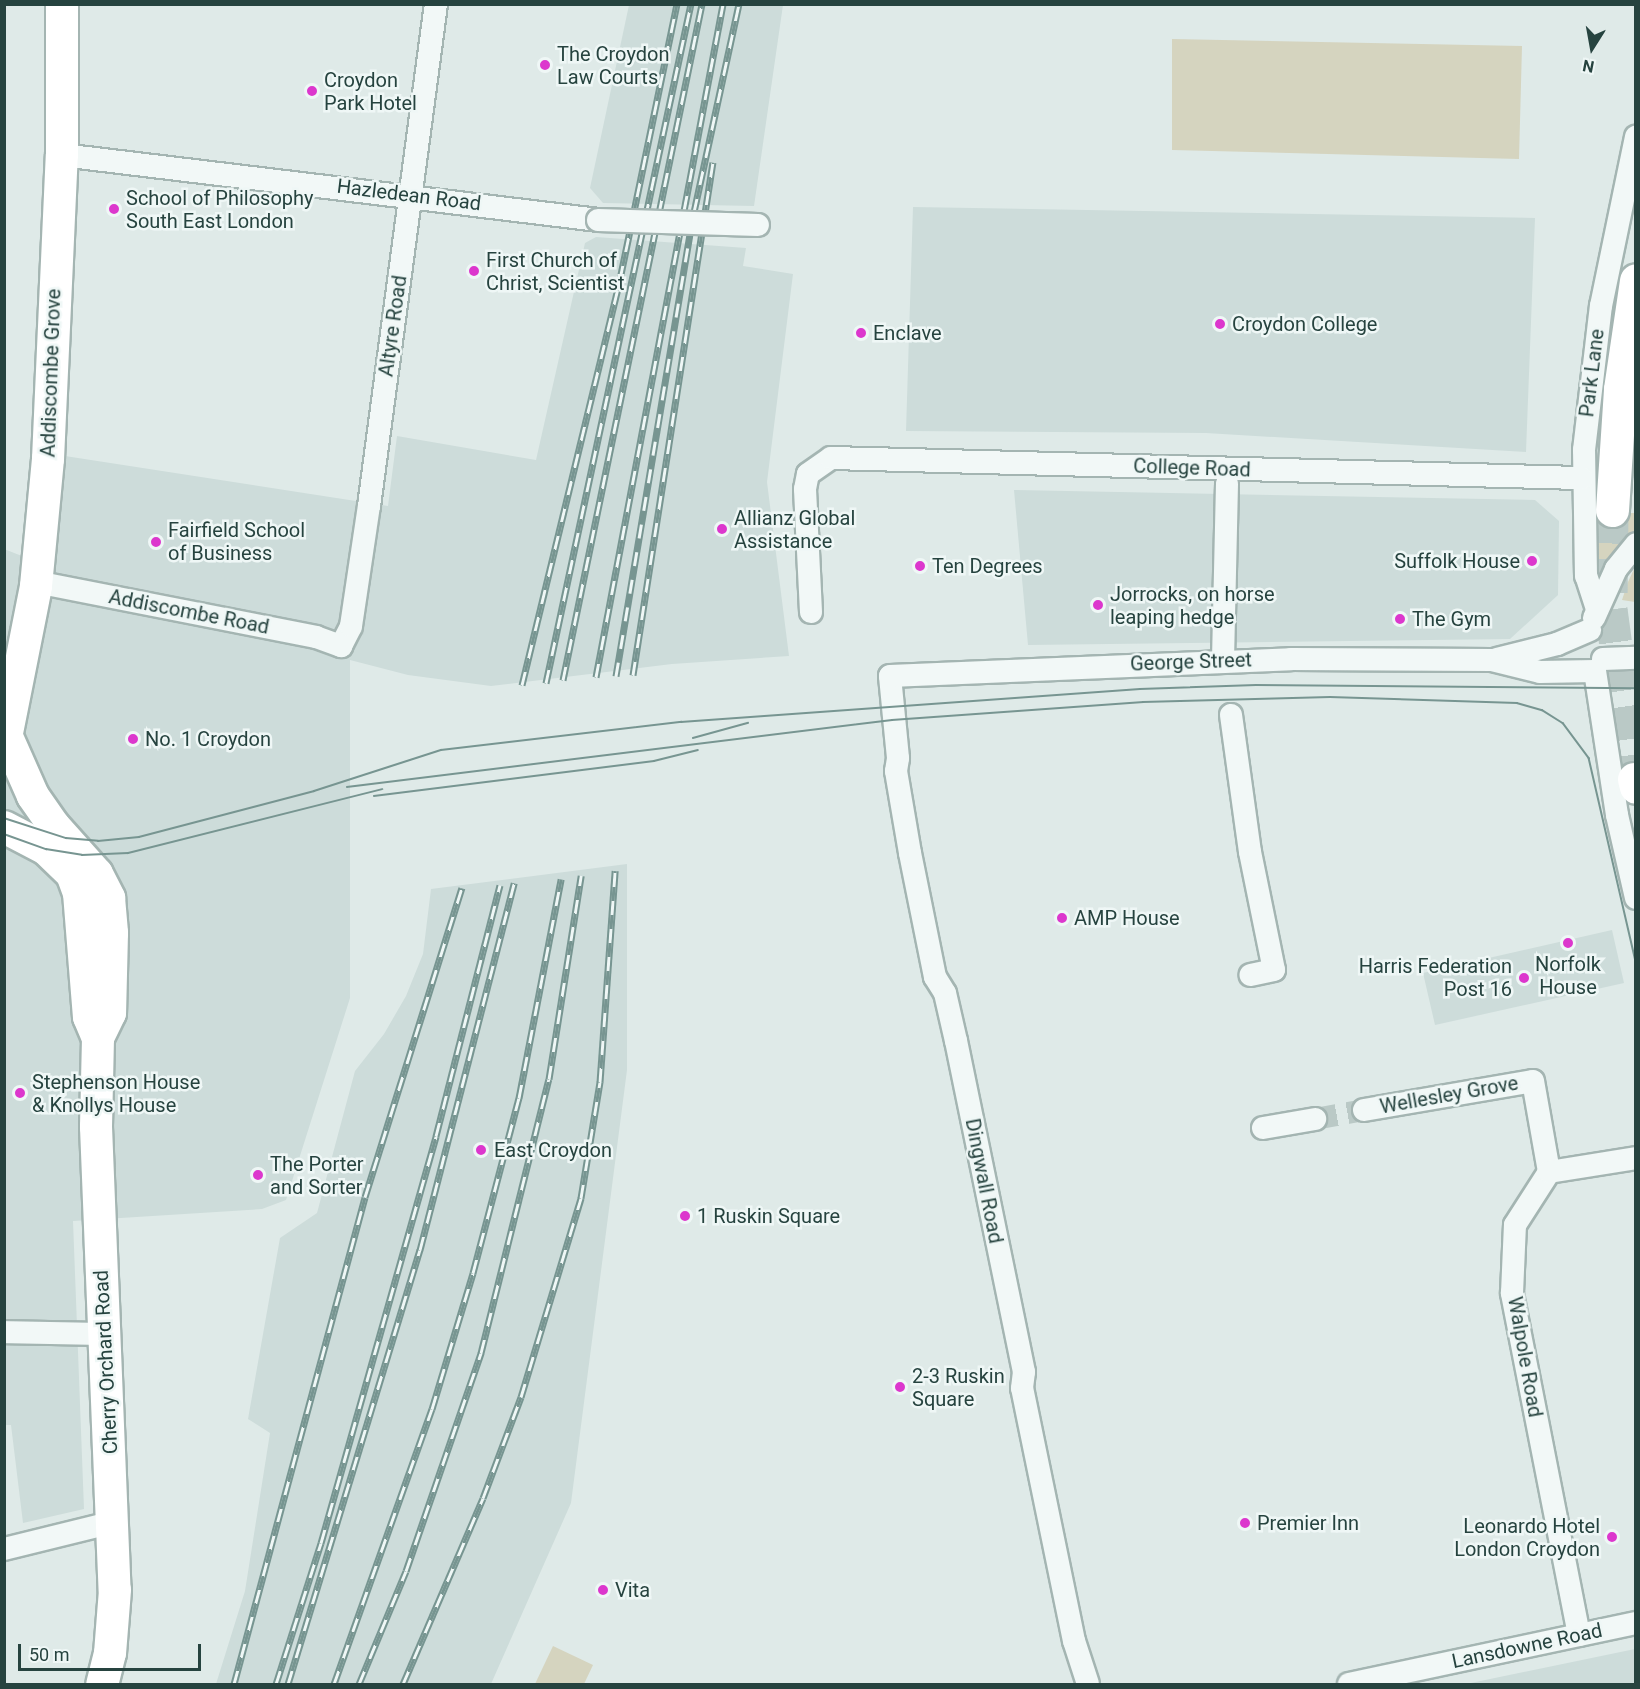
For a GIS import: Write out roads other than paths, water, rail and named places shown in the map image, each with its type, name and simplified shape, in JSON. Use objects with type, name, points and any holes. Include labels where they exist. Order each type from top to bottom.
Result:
[{"type":"main road","points":[[1612,510],[1620,389],[1635,279]]},
{"type":"street","name":"Addiscombe Grove","points":[[56,843],[6,743],[36,582],[48,459],[62,155],[62,4]]},
{"type":"street","name":"Altyre Road","points":[[341,646],[352,615],[412,195],[436,4]]},
{"type":"street","name":"Park Lane","points":[[1594,620],[1586,576],[1582,478],[1601,306],[1635,137]]},
{"type":"street","name":"Hazledean Road","points":[[62,155],[412,195],[598,220],[758,225]]},
{"type":"street","name":"College Road","points":[[811,612],[803,509],[808,474],[831,458],[1582,478]]},
{"type":"street","points":[[1223,660],[1227,484]]},
{"type":"street","points":[[1635,544],[1616,569],[1594,620],[1617,815],[1635,898]]},
{"type":"street","name":"Addiscombe Road","points":[[36,582],[259,626],[341,646]]},
{"type":"street","name":"George Street","points":[[890,676],[1223,660],[1492,660],[1557,644],[1594,620]]},
{"type":"street","name":"George Street","points":[[1492,660],[1540,672],[1635,658]]},
{"type":"street","name":"Dingwall Road","points":[[890,676],[898,758],[896,771],[910,853],[935,977],[945,993],[956,1041],[1024,1372],[1022,1388],[1071,1629],[1088,1684]]},
{"type":"street","points":[[1231,715],[1250,852],[1274,970],[1251,975]]},
{"type":"street","points":[[4,826],[56,843]]},
{"type":"street","name":"Cherry Orchard Road","points":[[56,843],[79,893],[89,1017],[98,1038],[96,1127],[115,1590],[110,1653],[102,1684]]},
{"type":"street","name":"Wellesley Grove","points":[[1364,1110],[1533,1081],[1549,1172]]},
{"type":"street","points":[[1263,1128],[1315,1119]]},
{"type":"street","points":[[1549,1172],[1635,1158]]},
{"type":"street","name":"Walpole Road","points":[[1549,1172],[1515,1225],[1512,1293],[1579,1635]]},
{"type":"street","points":[[4,1332],[104,1334]]},
{"type":"street","points":[[4,1549],[114,1522]]},
{"type":"street","name":"Lansdowne Road","points":[[1349,1684],[1635,1623]]},
{"type":"tunnel","points":[[1612,510],[1611,609],[1634,779]]},
{"type":"tunnel","points":[[1315,1119],[1364,1110]]},
{"type":"tram line","points":[[4,818],[66,838],[98,841],[139,837],[314,791],[441,750],[681,722],[1140,689],[1256,685],[1636,688]]},
{"type":"tram line","points":[[347,787],[892,720],[1143,702],[1330,697],[1517,703],[1542,710],[1563,723],[1589,758],[1636,961]]},
{"type":"tram line","points":[[693,738],[748,723]]},
{"type":"tram line","points":[[374,796],[654,761],[698,750]]},
{"type":"tram line","points":[[4,834],[46,849],[82,855],[128,853],[382,789]]},
{"type":"railway","points":[[522,685],[620,279],[677,4]]},
{"type":"railway","points":[[546,683],[691,4]]},
{"type":"railway","points":[[563,680],[702,4]]},
{"type":"railway","points":[[596,677],[723,4]]},
{"type":"railway","points":[[616,676],[694,212],[739,4]]},
{"type":"railway","points":[[633,675],[713,162]]},
{"type":"railway","points":[[403,1684],[483,1498],[521,1397],[581,1198],[600,1082],[615,871]]},
{"type":"railway","points":[[359,1684],[406,1571],[481,1353],[549,1079],[581,876]]},
{"type":"railway","points":[[334,1684],[432,1409],[473,1273],[519,1098],[561,879]]},
{"type":"railway","points":[[288,1684],[420,1250],[514,883]]},
{"type":"railway","points":[[276,1684],[321,1543],[436,1136],[500,885]]},
{"type":"railway","points":[[234,1684],[365,1197],[462,888]]},
{"type":"place","name":"The Croydon Law Courts","points":[[545,65]]},
{"type":"place","name":"Croydon Park Hotel","points":[[312,91]]},
{"type":"place","name":"School of Philosophy South East London","points":[[114,209]]},
{"type":"place","name":"First Church of Christ, Scientist","points":[[474,271]]},
{"type":"place","name":"Croydon College","points":[[1220,324]]},
{"type":"place","name":"Enclave","points":[[861,333]]},
{"type":"place","name":"Allianz Global Assistance","points":[[722,529]]},
{"type":"place","name":"Fairfield School of Business","points":[[156,542]]},
{"type":"place","name":"Suffolk House","points":[[1532,561]]},
{"type":"place","name":"Ten Degrees","points":[[920,566]]},
{"type":"place","name":"Jorrocks, on horse leaping hedge","points":[[1098,605]]},
{"type":"place","name":"The Gym","points":[[1400,619]]},
{"type":"place","name":"No. 1 Croydon","points":[[133,739]]},
{"type":"place","name":"AMP House","points":[[1062,918]]},
{"type":"place","name":"Norfolk House","points":[[1568,943]]},
{"type":"place","name":"Harris Federation Post 16","points":[[1524,978]]},
{"type":"place","name":"Stephenson House & Knollys House","points":[[20,1093]]},
{"type":"place","name":"East Croydon","points":[[481,1150]]},
{"type":"place","name":"The Porter and Sorter","points":[[258,1175]]},
{"type":"place","name":"1 Ruskin Square","points":[[685,1216]]},
{"type":"place","name":"2-3 Ruskin Square","points":[[900,1387]]},
{"type":"place","name":"Premier Inn","points":[[1245,1523]]},
{"type":"place","name":"Leonardo Hotel London Croydon","points":[[1612,1537]]},
{"type":"place","name":"Vita","points":[[603,1590]]}]
